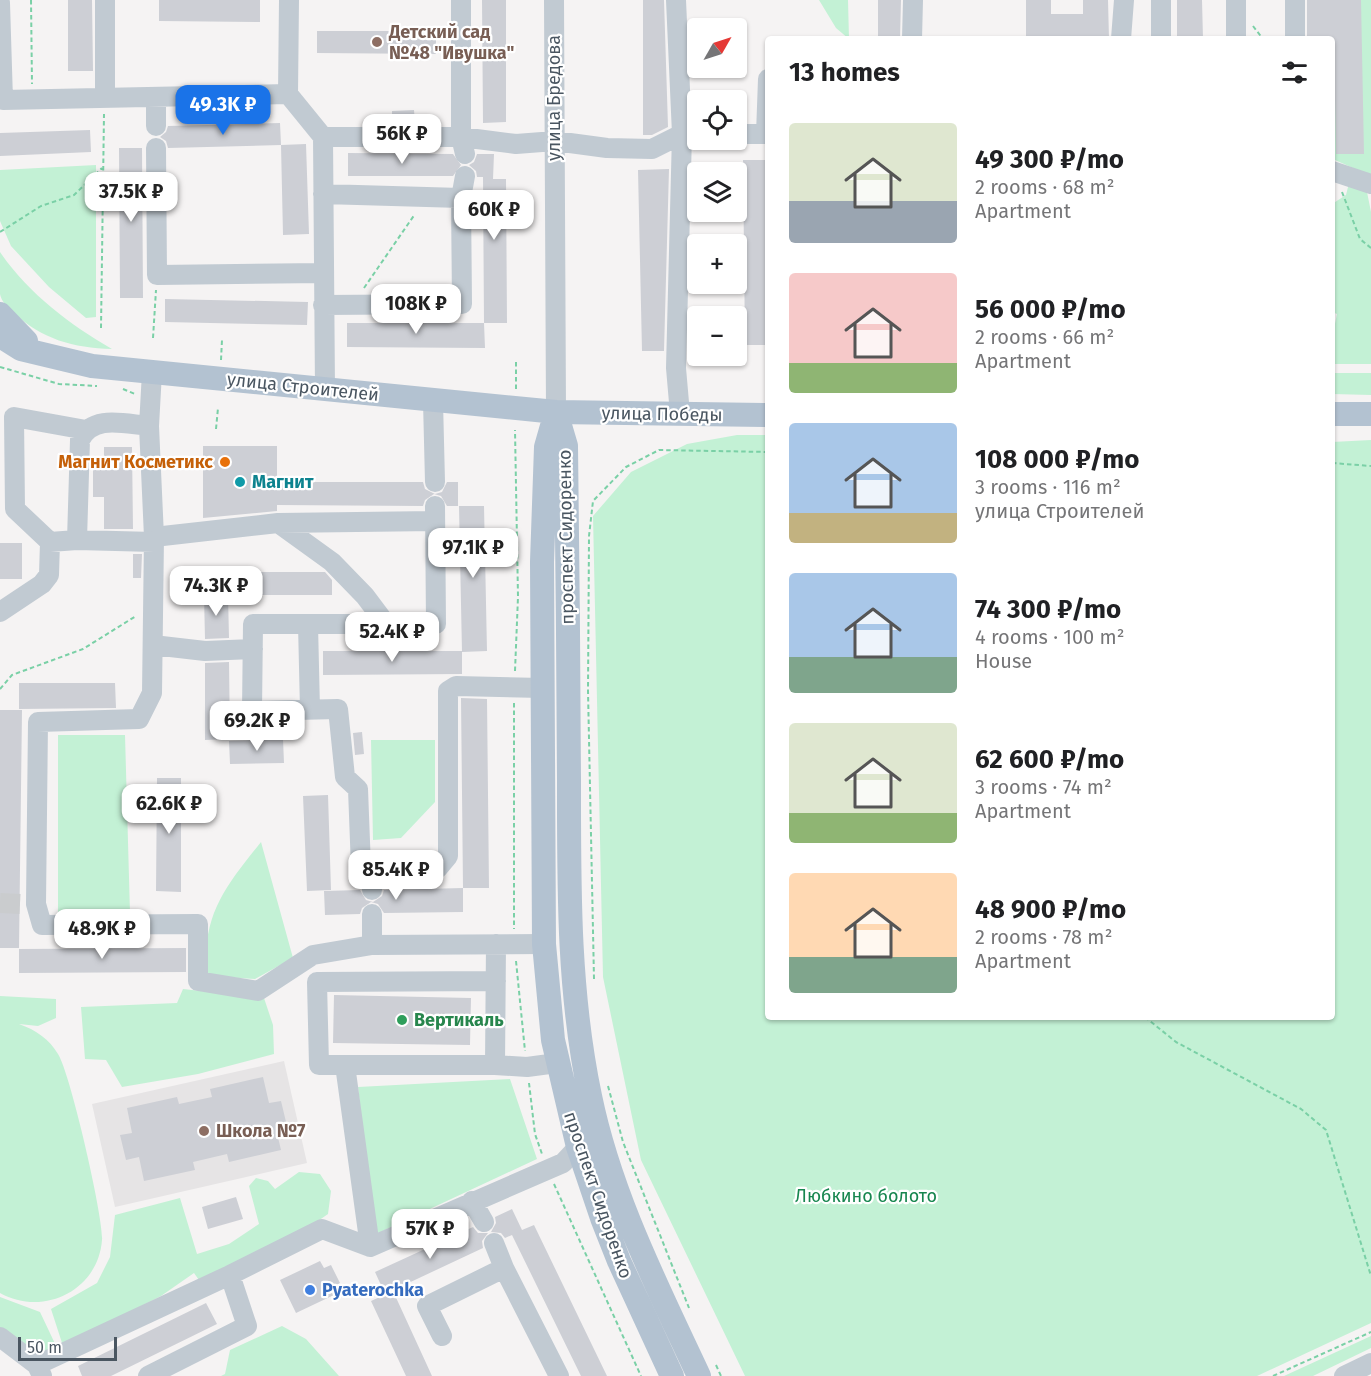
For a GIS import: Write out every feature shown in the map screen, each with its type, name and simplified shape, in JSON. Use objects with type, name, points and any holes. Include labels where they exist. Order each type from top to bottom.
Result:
[{"type":"main road","name":"улица Строителей","points":[[0,314],[20,336],[51,356]]},
{"type":"main road","name":"улица Строителей","points":[[0,336],[10,347],[92,366],[556,412]]},
{"type":"main road","name":"улица Победы","points":[[556,412],[765,415]]},
{"type":"main road","name":"проспект Сидоренко","points":[[556,412],[546,447],[542,562],[544,944],[547,991],[557,1063],[578,1147],[619,1262],[672,1376]]},
{"type":"main road","name":"проспект Сидоренко","points":[[556,412],[566,446],[570,941],[578,1030],[590,1098],[601,1138],[636,1238],[708,1371]]},
{"type":"main road","points":[[1335,414],[1371,414]]},
{"type":"street","points":[[105,0],[105,98]]},
{"type":"street","points":[[289,0],[288,94],[323,137],[325,389]]},
{"type":"street","points":[[460,0],[463,145]]},
{"type":"street","name":"улица Бредова","points":[[554,0],[556,412]]},
{"type":"street","points":[[676,0],[687,105]]},
{"type":"street","points":[[912,36],[913,0]]},
{"type":"street","points":[[1121,36],[1124,0]]},
{"type":"street","points":[[1161,0],[1161,36]]},
{"type":"street","points":[[1236,0],[1236,36]]},
{"type":"street","points":[[1295,0],[1295,36]]},
{"type":"street","points":[[0,3],[3,100],[288,94]]},
{"type":"street","points":[[156,98],[156,126]]},
{"type":"street","points":[[747,134],[765,134]]},
{"type":"street","points":[[323,137],[463,145],[555,141],[607,148],[652,149],[687,135]]},
{"type":"street","points":[[156,148],[157,275],[323,273]]},
{"type":"street","points":[[680,414],[676,368],[689,150]]},
{"type":"street","points":[[1335,172],[1371,184]]},
{"type":"street","points":[[323,305],[462,304],[461,198],[465,176]]},
{"type":"street","points":[[323,194],[461,198]]},
{"type":"street","points":[[152,372],[149,426],[154,539],[152,693],[139,719],[38,722],[28,904],[42,924],[198,924],[198,981],[258,991],[313,955],[372,945],[544,944]]},
{"type":"street","points":[[433,401],[435,482]]},
{"type":"street","points":[[86,430],[7,415],[15,509],[50,542],[154,539],[278,523],[435,513],[436,624],[253,624],[252,711],[338,709],[345,777],[358,789],[361,868],[372,870],[438,868],[448,856],[448,691],[456,686],[542,688]]},
{"type":"street","points":[[77,540],[80,440],[86,430],[99,423],[149,426]]},
{"type":"street","points":[[278,523],[332,562],[365,597],[386,624]]},
{"type":"street","points":[[0,612],[42,584],[49,575],[50,542]]},
{"type":"street","points":[[308,624],[310,710]]},
{"type":"street","points":[[153,645],[205,651],[253,649]]},
{"type":"street","points":[[372,870],[372,890]]},
{"type":"street","points":[[372,914],[372,945]]},
{"type":"street","points":[[495,1065],[496,944]]},
{"type":"street","points":[[313,955],[317,982],[320,1065],[527,1066],[557,1063]]},
{"type":"street","points":[[317,982],[496,981]]},
{"type":"street","points":[[345,1065],[370,1247]]},
{"type":"street","points":[[0,1337],[40,1371],[322,1229],[370,1247],[563,1163],[578,1147],[601,1138]]},
{"type":"street","points":[[472,1201],[484,1222]]},
{"type":"street","points":[[494,1243],[504,1268],[559,1376]]},
{"type":"street","points":[[442,1336],[427,1306],[504,1268]]},
{"type":"street","points":[[148,1376],[247,1326],[230,1275]]},
{"type":"street","points":[[1344,1376],[1371,1363]]},
{"type":"path","points":[[31,0],[32,99]]},
{"type":"path","points":[[1251,24],[1261,36]]},
{"type":"path","points":[[101,328],[105,98]]},
{"type":"path","points":[[0,232],[40,206],[74,195],[104,166]]},
{"type":"path","points":[[1335,175],[1360,239],[1371,248]]},
{"type":"path","points":[[352,305],[427,197]]},
{"type":"path","points":[[153,338],[157,275]]},
{"type":"path","points":[[221,360],[222,340]]},
{"type":"path","points":[[516,362],[516,389]]},
{"type":"path","points":[[0,368],[59,384],[101,387]]},
{"type":"path","points":[[123,388],[150,401]]},
{"type":"path","points":[[216,429],[218,408]]},
{"type":"path","points":[[515,430],[516,447]]},
{"type":"path","points":[[594,985],[588,690],[589,536],[593,501],[626,467],[659,450],[765,452]]},
{"type":"path","points":[[1335,464],[1371,466]]},
{"type":"path","points":[[0,689],[12,675],[83,649],[154,605]]},
{"type":"path","points":[[1149,1020],[1176,1042],[1301,1109],[1326,1130],[1371,1276]]},
{"type":"path","points":[[608,1085],[623,1142],[691,1313]]},
{"type":"path","points":[[1274,1376],[1371,1332]]},
{"type":"path","points":[[708,1371],[721,1376]]},
{"type":"shaded area","points":[[284,1061],[307,1163],[115,1207],[92,1104]]},
{"type":"green space","points":[[819,0],[848,0],[849,36],[845,36],[836,28]]},
{"type":"green space","points":[[1333,0],[1371,0],[1371,176],[1335,160]]},
{"type":"green space","points":[[96,165],[96,317],[86,318],[49,287],[11,246],[0,221],[0,170]]},
{"type":"green space","points":[[1349,183],[1367,192],[1371,212],[1371,364],[1335,364],[1337,314],[1335,313],[1335,202],[1346,195]]},
{"type":"green space","points":[[0,252],[36,294],[80,329],[112,349],[84,347],[47,336],[12,311],[3,302],[0,294]]},
{"type":"green space","points":[[1335,373],[1371,373],[1371,395],[1335,394]]},
{"type":"green space","name":"Любкино болото","points":[[737,435],[765,435],[765,1020],[1335,1020],[1335,442],[1371,440],[1371,1323],[1257,1376],[745,1376],[641,1160],[603,977],[593,516],[631,472],[687,444]]},
{"type":"green space","points":[[58,735],[125,735],[130,913],[58,914]]},
{"type":"green space","points":[[371,740],[435,740],[435,802],[401,838],[373,840]]},
{"type":"green space","points":[[261,842],[293,958],[255,979],[207,976],[208,936],[218,903]]},
{"type":"green space","points":[[183,989],[264,998],[273,1025],[274,1054],[198,1074],[122,1087],[106,1060],[85,1059],[81,1007],[177,1003]]},
{"type":"green space","points":[[0,996],[56,999],[56,1018],[38,1026],[19,1024],[46,1039],[58,1054],[78,1115],[98,1205],[102,1240],[98,1258],[90,1273],[79,1286],[66,1295],[50,1300],[34,1302],[17,1300],[0,1293]]},
{"type":"green space","points":[[510,1079],[537,1159],[374,1235],[358,1087]]},
{"type":"green space","points":[[299,1172],[320,1174],[331,1191],[328,1214],[305,1230],[201,1283],[194,1273],[161,1296],[63,1346],[51,1309],[97,1283],[110,1257],[115,1215],[180,1198],[197,1254],[229,1244],[259,1224],[249,1186],[256,1178],[268,1181],[275,1189]]},
{"type":"green space","points":[[0,1297],[40,1312],[58,1350],[51,1356],[25,1347],[0,1330]]},
{"type":"green space","points":[[282,1326],[306,1339],[339,1376],[221,1376],[225,1374],[230,1350]]},
{"type":"green space","points":[[1371,1336],[1371,1348],[1313,1376],[1284,1376]]},
{"type":"building","points":[[68,0],[92,0],[93,71],[68,71]]},
{"type":"building","points":[[159,0],[260,0],[260,22],[159,21]]},
{"type":"building","points":[[482,0],[506,0],[506,122],[483,123]]},
{"type":"building","points":[[643,0],[664,0],[668,127],[652,135],[643,135]]},
{"type":"building","points":[[878,0],[901,0],[900,36],[878,36]]},
{"type":"building","points":[[1026,0],[1051,0],[1051,14],[1083,14],[1083,0],[1108,0],[1109,36],[1026,36]]},
{"type":"building","points":[[1177,0],[1202,0],[1203,36],[1177,36]]},
{"type":"building","points":[[1307,0],[1361,0],[1364,154],[1336,154],[1335,36],[1307,36]]},
{"type":"building","name":"Детский сад №48 \"Ивушка\"","points":[[317,31],[436,31],[436,54],[317,53]]},
{"type":"building","points":[[414,110],[415,123],[392,123],[392,111]]},
{"type":"building","points":[[280,123],[281,145],[168,148],[166,141],[160,137],[166,132],[168,126]]},
{"type":"building","points":[[90,130],[91,152],[0,156],[0,133]]},
{"type":"building","points":[[306,144],[309,234],[283,235],[281,145]]},
{"type":"building","points":[[119,148],[142,148],[143,298],[120,298]]},
{"type":"building","points":[[348,153],[453,154],[461,165],[453,176],[348,176]]},
{"type":"building","points":[[477,154],[494,154],[493,179],[506,179],[507,323],[484,323],[483,177],[477,177],[476,171],[469,165],[474,162]]},
{"type":"building","points":[[743,160],[765,160],[765,345],[747,345],[747,306],[745,306],[744,294],[747,294],[747,234],[744,234],[744,222],[747,222],[747,162]]},
{"type":"building","points":[[669,169],[664,351],[642,351],[638,170]]},
{"type":"building","points":[[165,299],[308,302],[307,325],[165,322]]},
{"type":"building","points":[[347,323],[484,323],[485,348],[347,347]]},
{"type":"building","points":[[203,446],[277,446],[277,482],[423,482],[425,489],[435,494],[442,492],[447,482],[458,482],[458,506],[447,506],[441,496],[434,494],[425,500],[423,506],[277,505],[277,511],[203,518]]},
{"type":"building","points":[[104,447],[132,447],[133,529],[104,529],[104,497],[93,497],[93,467],[104,467]]},
{"type":"building","points":[[459,506],[484,506],[487,651],[462,652]]},
{"type":"building","points":[[0,543],[22,543],[22,579],[0,579]]},
{"type":"building","points":[[133,554],[142,554],[141,578],[133,578]]},
{"type":"building","points":[[230,572],[325,572],[332,580],[332,595],[230,595]]},
{"type":"building","points":[[204,595],[228,595],[229,638],[205,639]]},
{"type":"building","points":[[323,651],[462,651],[462,674],[323,675]]},
{"type":"building","points":[[229,662],[230,739],[205,740],[205,663]]},
{"type":"building","points":[[19,683],[115,683],[116,708],[19,709]]},
{"type":"building","points":[[461,698],[487,699],[489,888],[463,888]]},
{"type":"building","points":[[0,710],[22,710],[19,948],[0,948]]},
{"type":"building","points":[[362,732],[364,754],[355,755],[353,733]]},
{"type":"building","points":[[283,739],[284,763],[230,764],[229,741]]},
{"type":"building","points":[[157,778],[181,778],[181,892],[156,891]]},
{"type":"building","points":[[328,795],[331,890],[307,891],[303,796]]},
{"type":"building","points":[[463,888],[463,912],[384,913],[378,904],[371,902],[362,908],[360,914],[325,915],[324,891],[360,890],[366,900],[373,902],[382,896],[384,890]]},
{"type":"building","points":[[186,948],[186,972],[19,973],[19,949]]},
{"type":"building","name":"Вертикаль","points":[[334,995],[471,998],[470,1045],[333,1043]]},
{"type":"building","name":"Школа №7","points":[[263,1077],[269,1103],[281,1101],[287,1126],[276,1129],[281,1150],[229,1162],[227,1154],[193,1162],[195,1170],[144,1181],[139,1157],[126,1160],[120,1135],[132,1133],[127,1108],[177,1097],[179,1104],[212,1097],[210,1089]]},
{"type":"building","points":[[236,1197],[243,1219],[208,1229],[202,1207]]},
{"type":"building","points":[[512,1209],[522,1230],[534,1225],[607,1376],[581,1376],[512,1235],[505,1238],[501,1233],[491,1232],[496,1223],[495,1217]]},
{"type":"building","points":[[473,1227],[478,1233],[488,1233],[482,1241],[483,1248],[385,1294],[375,1272]]},
{"type":"building","name":"Pyaterochka","points":[[320,1261],[324,1268],[331,1265],[340,1283],[333,1287],[336,1294],[296,1313],[280,1280]]},
{"type":"building","points":[[393,1291],[432,1376],[406,1376],[371,1301]]},
{"type":"building","points":[[206,1303],[217,1324],[111,1376],[82,1376],[78,1366]]},
{"type":"tunnel","points":[[0,903],[20,904]]},
{"type":"place","name":"Детский сад №48 \"Ивушка\"","points":[[377,42]]},
{"type":"place","name":"Магнит Косметикс","points":[[225,462]]},
{"type":"place","name":"Магнит","points":[[240,482]]},
{"type":"place","name":"Вертикаль","points":[[402,1020]]},
{"type":"place","name":"Школа №7","points":[[204,1131]]},
{"type":"place","name":"Pyaterochka","points":[[310,1290]]}]
